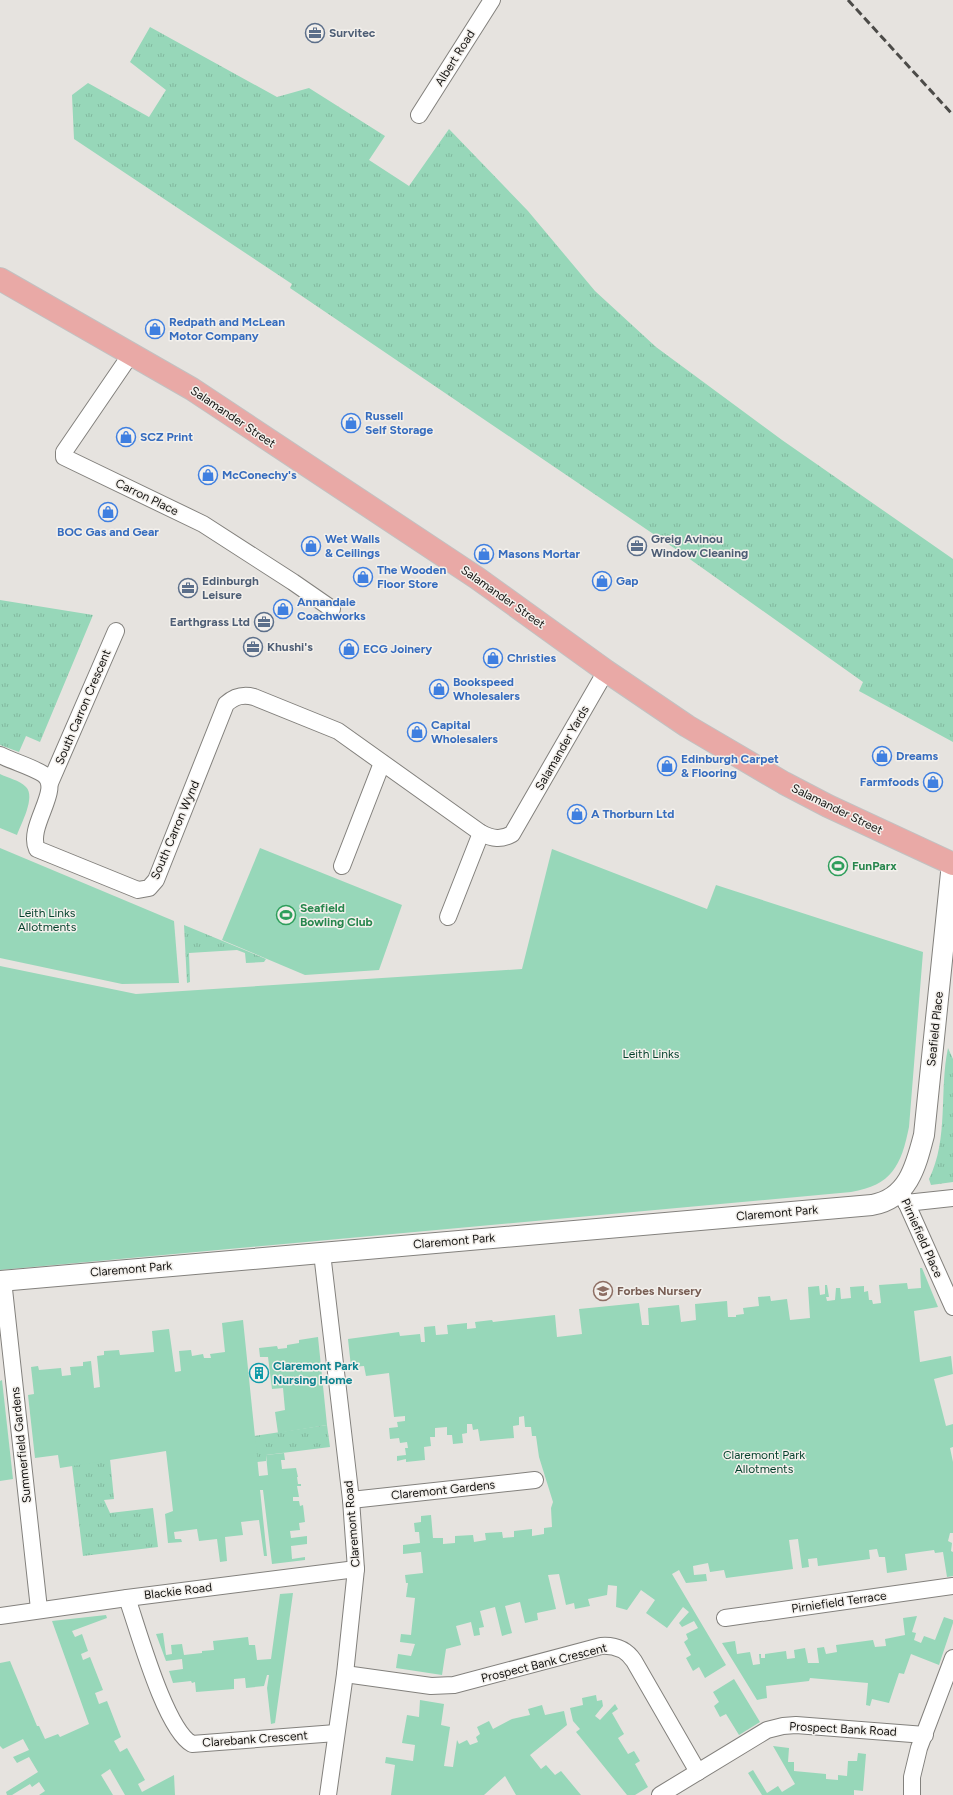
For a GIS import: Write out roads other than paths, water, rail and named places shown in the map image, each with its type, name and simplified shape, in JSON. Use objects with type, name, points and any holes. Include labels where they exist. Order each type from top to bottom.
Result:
[{"type":"main road","name":"Salamander Street","points":[[0,279],[192,389],[477,578],[606,672],[687,726],[784,783],[828,806],[952,864]]},
{"type":"street","name":"Albert Road","points":[[419,115],[492,0]]},
{"type":"street","name":"Carron Place","points":[[131,354],[64,452],[64,457],[203,524],[332,609]]},
{"type":"street","name":"South Carron Crescent","points":[[50,783],[116,631]]},
{"type":"street","name":"Salamander Yards","points":[[518,824],[606,672]]},
{"type":"street","name":"South Carron Wynd","points":[[50,783],[49,794],[34,834],[34,842],[37,850],[138,890],[149,888],[156,880],[226,704],[233,698],[245,694],[338,731],[481,833],[497,839],[505,838],[512,834],[518,824]]},
{"type":"street","points":[[0,756],[44,775],[50,783]]},
{"type":"street","points":[[342,866],[382,762]]},
{"type":"street","points":[[448,917],[481,833]]},
{"type":"street","name":"Seafield Place","points":[[904,1197],[924,1135],[952,864]]},
{"type":"street","points":[[904,1197],[953,1198]]},
{"type":"street","name":"Claremont Park","points":[[1,1280],[872,1205],[904,1197]]},
{"type":"street","name":"Pirniefield Place","points":[[904,1197],[953,1307]]},
{"type":"street","name":"Claremont Road","points":[[322,1253],[351,1500],[356,1569],[345,1674],[328,1795]]},
{"type":"street","name":"Summerfield Gardens","points":[[1,1280],[39,1609]]},
{"type":"street","name":"Claremont Gardens","points":[[351,1500],[535,1480]]},
{"type":"street","name":"Blackie Road","points":[[0,1616],[39,1609],[356,1569]]},
{"type":"street","name":"Pirniefield Terrace","points":[[725,1618],[953,1586]]},
{"type":"street","name":"Clarebank Crescent","points":[[127,1598],[163,1698],[175,1724],[186,1741],[192,1744],[336,1733]]},
{"type":"street","name":"Prospect Bank Crescent","points":[[345,1674],[431,1686],[454,1685],[601,1646],[617,1647],[626,1652],[634,1661],[698,1772]]},
{"type":"street","points":[[912,1795],[914,1765],[919,1748],[953,1658]]},
{"type":"street","name":"Prospect Bank Road","points":[[660,1795],[768,1730],[783,1726],[854,1728],[925,1735]]},
{"type":"railway","points":[[848,0],[953,115]]},
{"type":"place","name":"Survitec","points":[[315,33]]},
{"type":"place","name":"Redpath and McLean Motor Company","points":[[155,329]]},
{"type":"place","name":"Russell Self Storage","points":[[351,423]]},
{"type":"place","name":"SCZ Print","points":[[126,437]]},
{"type":"place","name":"McConechy's","points":[[208,475]]},
{"type":"place","name":"BOC Gas and Gear","points":[[108,512]]},
{"type":"place","name":"Wet Walls & Ceilings","points":[[311,546]]},
{"type":"place","name":"Greig Avinou Window Cleaning","points":[[637,546]]},
{"type":"place","name":"Masons Mortar","points":[[484,554]]},
{"type":"place","name":"The Wooden Floor Store","points":[[363,577]]},
{"type":"place","name":"Gap","points":[[602,581]]},
{"type":"place","name":"Edinburgh Leisure","points":[[188,588]]},
{"type":"place","name":"Annandale Coachworks","points":[[283,609]]},
{"type":"place","name":"Earthgrass Ltd","points":[[264,622]]},
{"type":"place","name":"Khushi's","points":[[253,647]]},
{"type":"place","name":"ECG Joinery","points":[[349,649]]},
{"type":"place","name":"Christies","points":[[493,658]]},
{"type":"place","name":"Bookspeed Wholesalers","points":[[439,689]]},
{"type":"place","name":"Capital Wholesalers","points":[[417,732]]},
{"type":"place","name":"Dreams","points":[[882,756]]},
{"type":"place","name":"Edinburgh Carpet & Flooring","points":[[667,766]]},
{"type":"place","name":"Farmfoods","points":[[933,782]]},
{"type":"place","name":"A Thorburn Ltd","points":[[577,814]]},
{"type":"place","name":"FunParx","points":[[838,866]]},
{"type":"place","name":"Seafield Bowling Club","points":[[286,915]]},
{"type":"place","name":"Forbes Nursery","points":[[603,1291]]},
{"type":"place","name":"Claremont Park Nursing Home","points":[[259,1373]]},
{"type":"park label","name":"Leith Links Allotments","points":[[47,920]]},
{"type":"park label","name":"Leith Links","points":[[651,1054]]},
{"type":"park label","name":"Claremont Park Allotments","points":[[764,1462]]}]
